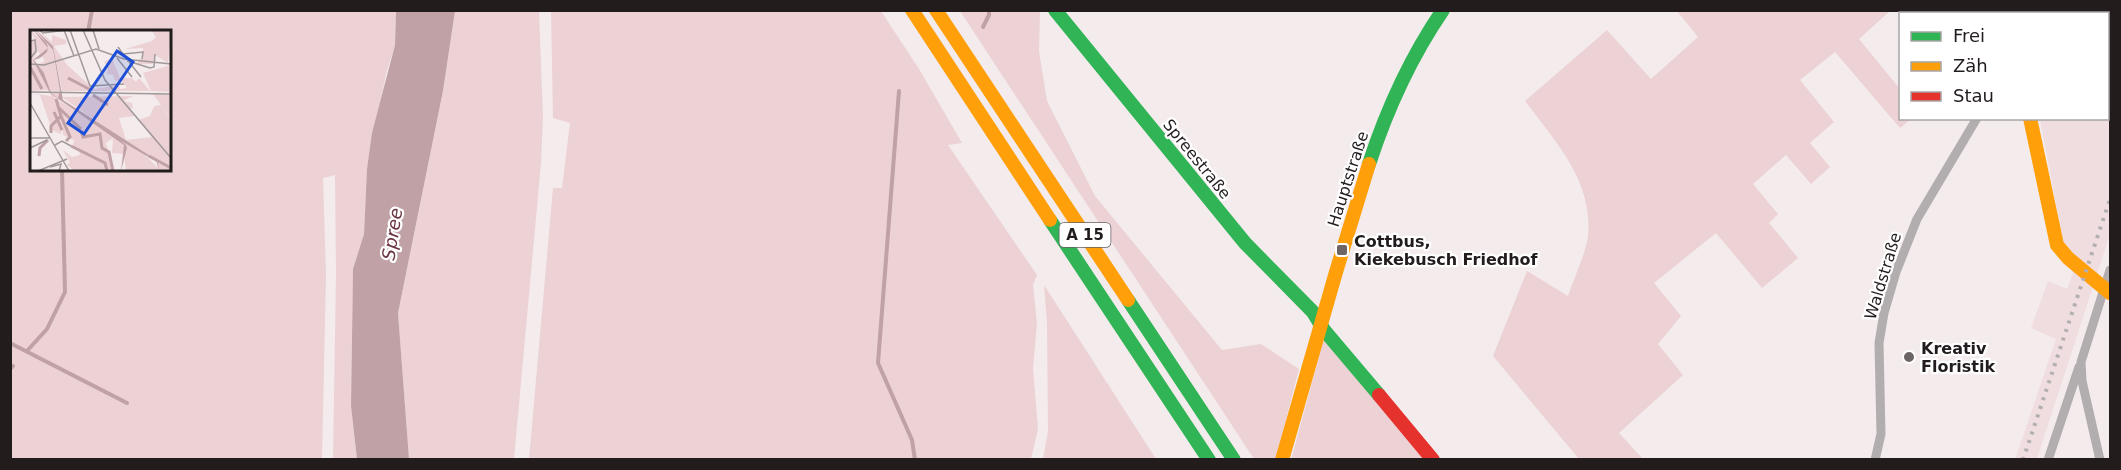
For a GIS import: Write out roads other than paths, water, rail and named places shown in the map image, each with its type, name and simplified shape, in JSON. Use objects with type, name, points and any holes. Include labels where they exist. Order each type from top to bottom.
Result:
[{"type":"main road","name":"A 15","points":[[912,10],[1209,459]]},
{"type":"main road","name":"A 15","points":[[936,10],[1234,459]]},
{"type":"main road","name":"Spreestraße","points":[[1055,10],[1245,243],[1313,312],[1324,330],[1433,459]]},
{"type":"main road","name":"Hauptstraße","points":[[1282,459],[1320,322],[1377,141],[1412,58],[1443,10]]},
{"type":"main road","points":[[2030,120],[2057,245],[2068,258],[2108,290]]},
{"type":"street","name":"Waldstraße","points":[[1875,459],[1881,434],[1879,343],[1884,313],[1896,272],[1917,219],[1976,120]]},
{"type":"street","points":[[2048,459],[2108,290],[2110,270]]},
{"type":"street","points":[[2081,362],[2082,381],[2100,459]]},
{"type":"water","name":"Spree","points":[[396,11],[455,11],[443,91],[398,313],[409,459],[357,459],[351,406],[353,269],[364,234],[367,169],[372,133],[395,45]]},
{"type":"waterway","points":[[88,30],[92,10]]},
{"type":"waterway","points":[[983,27],[989,10]]},
{"type":"waterway","points":[[899,91],[878,363],[912,440],[915,460]]},
{"type":"waterway","points":[[27,351],[47,329],[65,292],[62,171]]},
{"type":"waterway","points":[[10,343],[127,403]]},
{"type":"waterway","points":[[10,369],[13,366]]},
{"type":"railway","points":[[2023,460],[2110,199]]},
{"type":"place","name":"Cottbus, Kiekebusch Friedhof","points":[[1342,250]]},
{"type":"place","name":"Kreativ Floristik","points":[[1909,357]]}]
